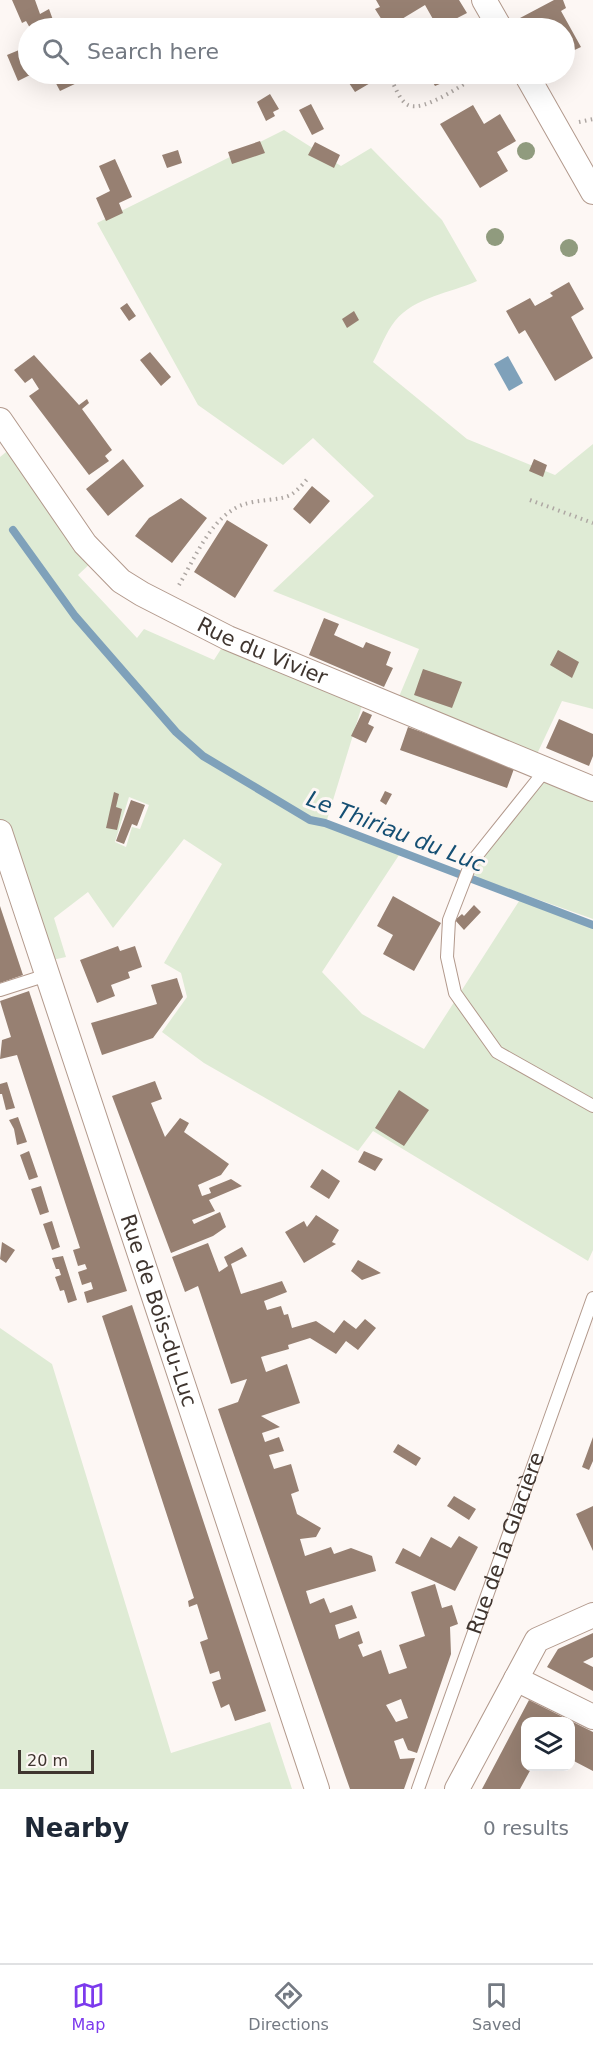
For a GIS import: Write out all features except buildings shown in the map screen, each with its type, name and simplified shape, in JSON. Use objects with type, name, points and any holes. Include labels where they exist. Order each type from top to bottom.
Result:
[{"type":"street","points":[[484,0],[494,18]]},
{"type":"street","points":[[532,84],[593,192]]},
{"type":"street","name":"Rue du Vivier","points":[[0,420],[96,558],[121,580],[166,607],[249,647],[547,768],[593,789]]},
{"type":"street","name":"Rue de Bois-du-Luc","points":[[0,832],[318,1789]]},
{"type":"street","points":[[457,1789],[537,1640],[593,1615]]},
{"type":"street","points":[[516,1679],[593,1717]]},
{"type":"lane","points":[[547,768],[471,863],[449,920],[447,957],[455,993],[497,1052],[593,1106]]},
{"type":"lane","points":[[0,990],[48,975]]},
{"type":"lane","name":"Rue de la Glacière","points":[[418,1789],[593,1298]]},
{"type":"path","points":[[394,84],[401,98],[409,105],[417,106],[427,104],[462,84]]},
{"type":"path","points":[[166,607],[210,533],[222,518],[240,505],[265,498],[283,498],[292,494],[309,477]]},
{"type":"path","points":[[530,500],[593,523]]},
{"type":"green space","points":[[284,130],[341,166],[371,148],[442,220],[477,281],[422,301],[403,313],[389,330],[373,362],[467,439],[555,475],[593,444],[593,709],[562,701],[537,754],[398,699],[419,649],[273,591],[374,496],[313,438],[283,465],[198,405],[97,223]]},
{"type":"green space","points":[[16,444],[96,558],[78,575],[137,638],[144,629],[214,660],[228,638],[365,696],[326,823],[401,852],[322,972],[362,1014],[424,1049],[521,898],[593,925],[593,1250],[588,1261],[373,1131],[358,1151],[204,1063],[162,1032],[187,997],[181,973],[164,963],[222,864],[184,839],[113,928],[88,892],[54,918],[66,957],[43,962],[0,832],[0,457]],"holes":[[[129,797],[149,805],[140,829],[132,827],[126,847],[115,842]]]},
{"type":"green space","points":[[547,775],[593,795],[593,919],[483,880],[473,874],[476,865]]},
{"type":"green space","points":[[0,1328],[52,1364],[171,1753],[270,1722],[292,1789],[0,1789]]},
{"type":"water","points":[[508,356],[523,383],[509,391],[494,364]]},
{"type":"waterway","name":"Le Thiriau du Luc","points":[[13,530],[75,616],[176,732],[203,756],[310,820],[325,823],[593,925]]}]
